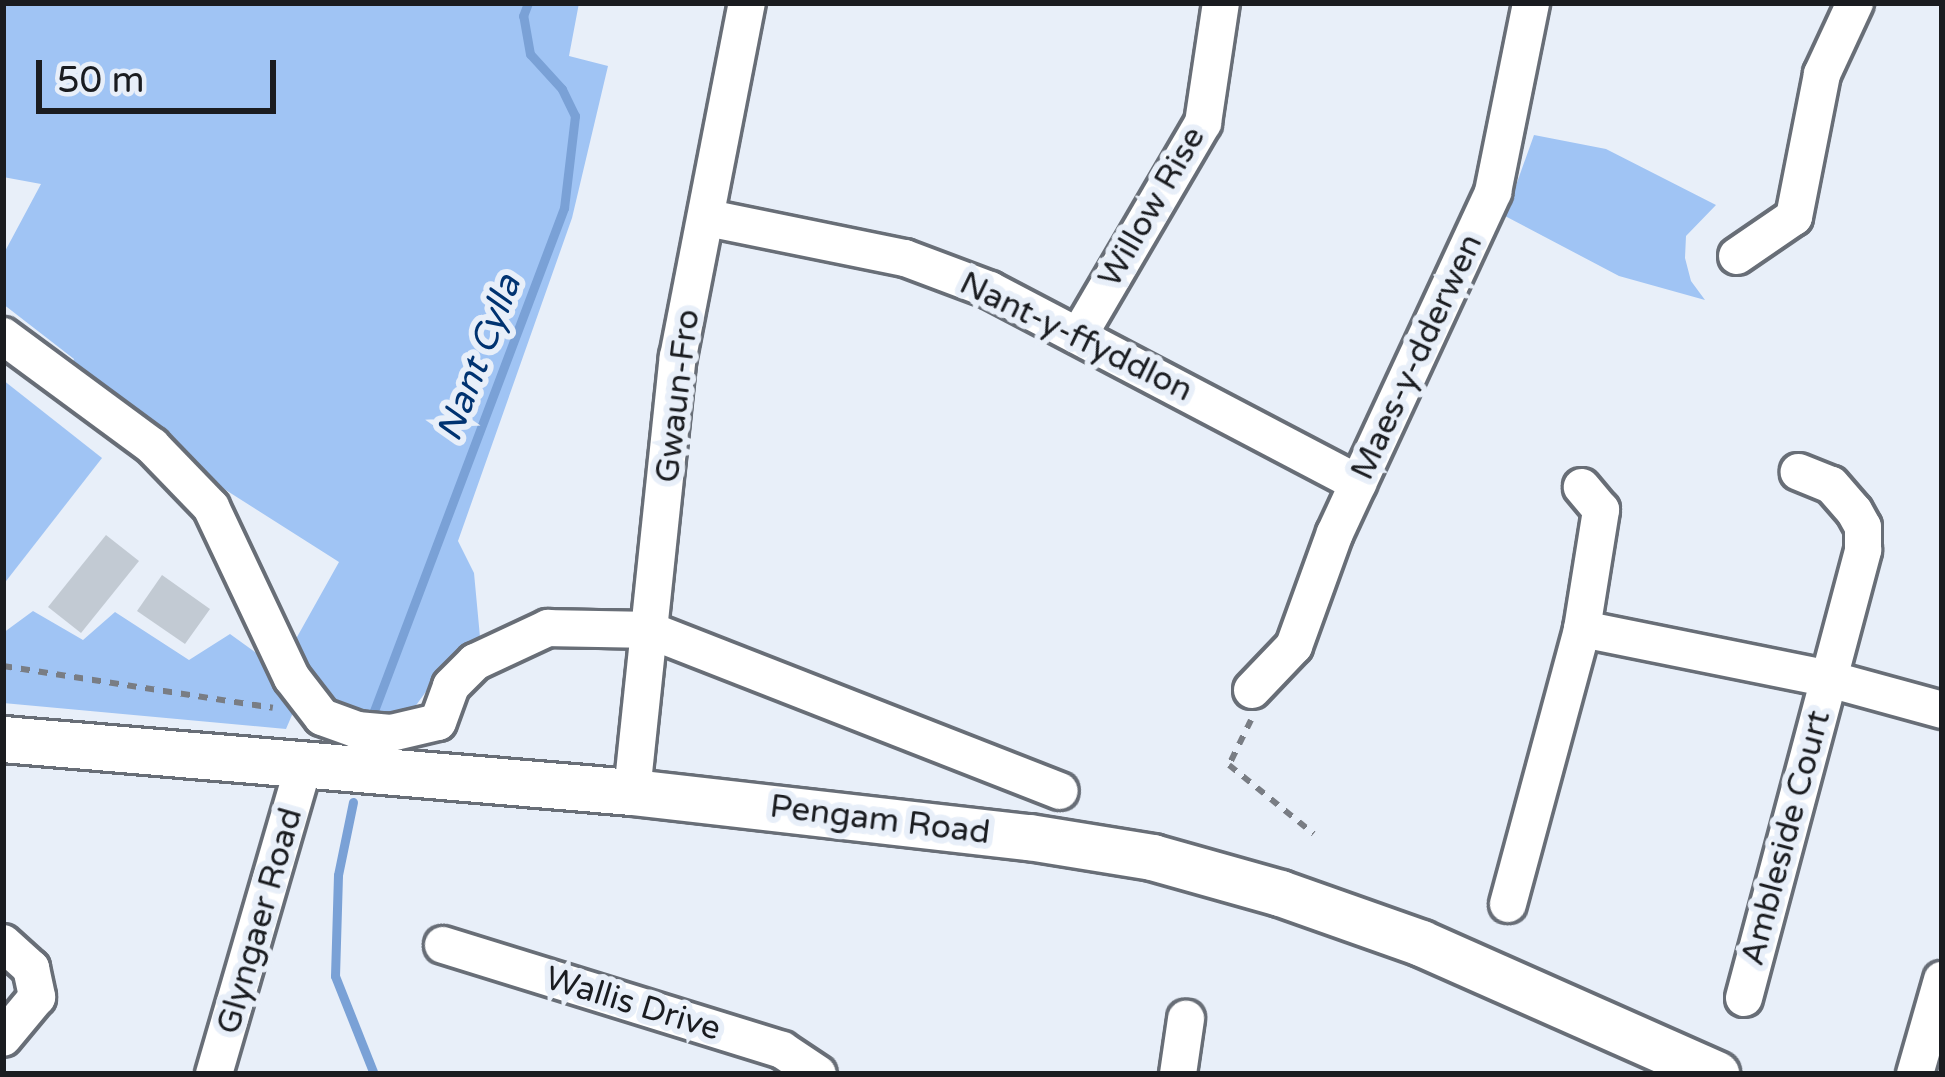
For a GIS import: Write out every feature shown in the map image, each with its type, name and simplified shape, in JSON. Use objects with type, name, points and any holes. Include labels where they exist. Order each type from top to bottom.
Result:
[{"type":"main road","name":"Pengam Road","points":[[3,739],[632,792],[1029,837],[1152,857],[1280,893],[1420,943],[1716,1074]]},
{"type":"street","name":"Gwaun-Fro","points":[[632,792],[678,357],[747,3]]},
{"type":"street","name":"Willow Rise","points":[[1079,335],[1203,124],[1220,3]]},
{"type":"street","name":"Maes-y-dderwen","points":[[1252,690],[1294,646],[1358,483],[1493,192],[1532,3]]},
{"type":"street","points":[[1737,256],[1794,217],[1822,74],[1855,3]]},
{"type":"street","name":"Nant-y-ffyddlon","points":[[708,218],[905,258],[991,290],[1358,483]]},
{"type":"street","points":[[3,336],[152,446],[211,506],[292,678],[322,717],[357,730],[391,733],[438,722],[451,686],[475,662],[548,628],[649,630],[1060,791]]},
{"type":"street","name":"Ambleside Court","points":[[1744,998],[1864,550],[1864,527],[1854,511],[1831,485],[1799,472]]},
{"type":"street","points":[[1508,904],[1582,629],[1601,510],[1582,487]]},
{"type":"street","name":"Ambleside Court","points":[[1582,629],[1829,679],[1942,710]]},
{"type":"street","name":"Glyngaer Road","points":[[214,1074],[303,767]]},
{"type":"street","points":[[3,943],[31,968],[37,997],[3,1038]]},
{"type":"street","name":"Wallis Drive","points":[[443,945],[782,1050],[818,1074]]},
{"type":"street","points":[[1915,1074],[1942,980]]},
{"type":"street","points":[[1178,1074],[1186,1018]]},
{"type":"path","points":[[3,666],[286,710]]},
{"type":"path","points":[[1252,690],[1259,704],[1229,766],[1314,834]]},
{"type":"shaded area","points":[[3,3],[579,3],[569,56],[608,66],[572,218],[458,541],[474,573],[480,637],[444,667],[414,708],[380,719],[334,707],[301,671],[292,646],[339,562],[191,468],[67,376],[74,359],[3,304],[3,255],[41,184],[3,177]]},
{"type":"shaded area","points":[[1534,135],[1606,149],[1716,205],[1686,236],[1691,281],[1705,300],[1619,276],[1505,216]]},
{"type":"shaded area","points":[[3,380],[102,458],[3,585]]},
{"type":"shaded area","points":[[33,611],[83,640],[115,612],[189,660],[230,634],[273,665],[295,708],[286,729],[3,703],[3,633]]},
{"type":"building","points":[[106,535],[139,561],[81,633],[48,607]]},
{"type":"building","points":[[162,575],[210,609],[185,644],[137,611]]},
{"type":"waterway","name":"Nant Cylla","points":[[369,724],[564,208],[575,116],[562,89],[530,54],[523,16],[528,3]]},
{"type":"waterway","name":"Nant Cylla","points":[[353,802],[338,875],[335,976],[374,1074]]}]
